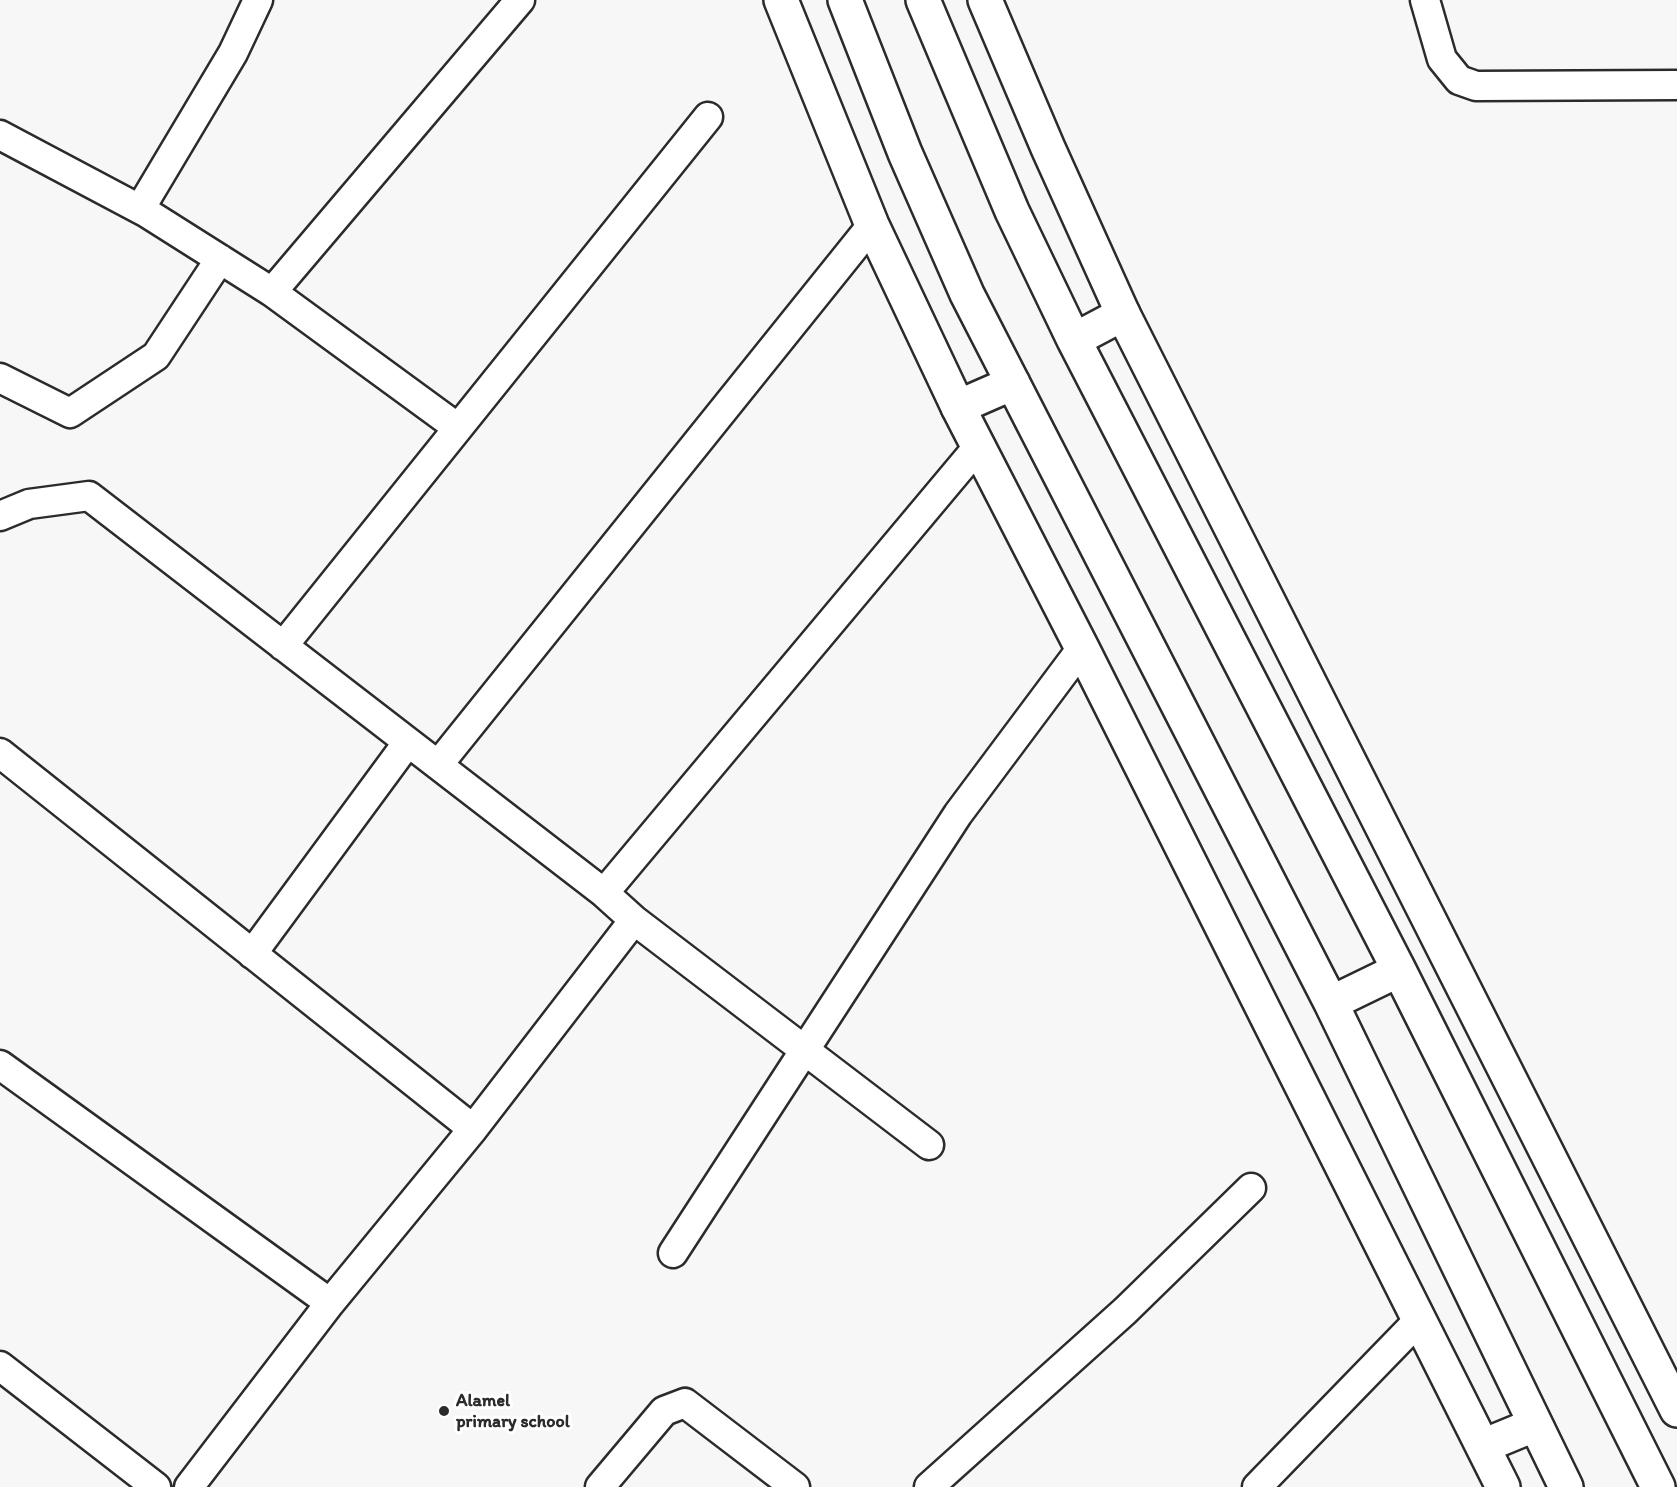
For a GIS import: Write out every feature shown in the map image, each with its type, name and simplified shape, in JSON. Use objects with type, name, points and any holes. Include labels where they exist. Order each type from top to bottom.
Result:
[{"type":"main road","points":[[781,0],[872,225],[977,448],[1082,648],[1503,1487]]},
{"type":"main road","points":[[845,0],[924,196],[967,294],[1331,1003],[1566,1487]]},
{"type":"main road","points":[[923,0],[1012,211],[1074,340],[1399,970],[1658,1487]]},
{"type":"main road","points":[[985,0],[1048,148],[1123,314],[1677,1410]]},
{"type":"main road","points":[[1074,340],[1123,314]]},
{"type":"main road","points":[[958,407],[1013,383]]},
{"type":"main road","points":[[1331,1003],[1399,970]]},
{"type":"main road","points":[[1483,1446],[1534,1425]]},
{"type":"street","points":[[140,209],[233,53],[258,0]]},
{"type":"street","points":[[272,292],[520,0]]},
{"type":"street","points":[[1425,0],[1442,59],[1459,80],[1476,86],[1677,85]]},
{"type":"street","points":[[283,646],[708,117]]},
{"type":"street","points":[[0,135],[140,209],[272,292],[458,428]]},
{"type":"street","points":[[438,765],[872,225]]},
{"type":"street","points":[[0,378],[70,413],[156,356],[220,259]]},
{"type":"street","points":[[604,893],[977,448]]},
{"type":"street","points":[[0,516],[29,504],[90,496],[604,893],[634,920],[805,1048],[929,1145]]},
{"type":"street","points":[[673,1253],[958,814],[1082,648]]},
{"type":"street","points":[[252,954],[408,742]]},
{"type":"street","points":[[0,753],[472,1129]]},
{"type":"street","points":[[189,1487],[330,1302],[472,1129],[634,920]]},
{"type":"street","points":[[0,1065],[330,1302]]},
{"type":"street","points":[[929,1487],[1125,1311],[1251,1188]]},
{"type":"street","points":[[1257,1487],[1419,1320]]},
{"type":"street","points":[[0,1366],[156,1487]]},
{"type":"street","points":[[600,1487],[664,1411],[685,1403],[795,1487]]},
{"type":"place","name":"Alamel primary school","points":[[444,1411]]}]
